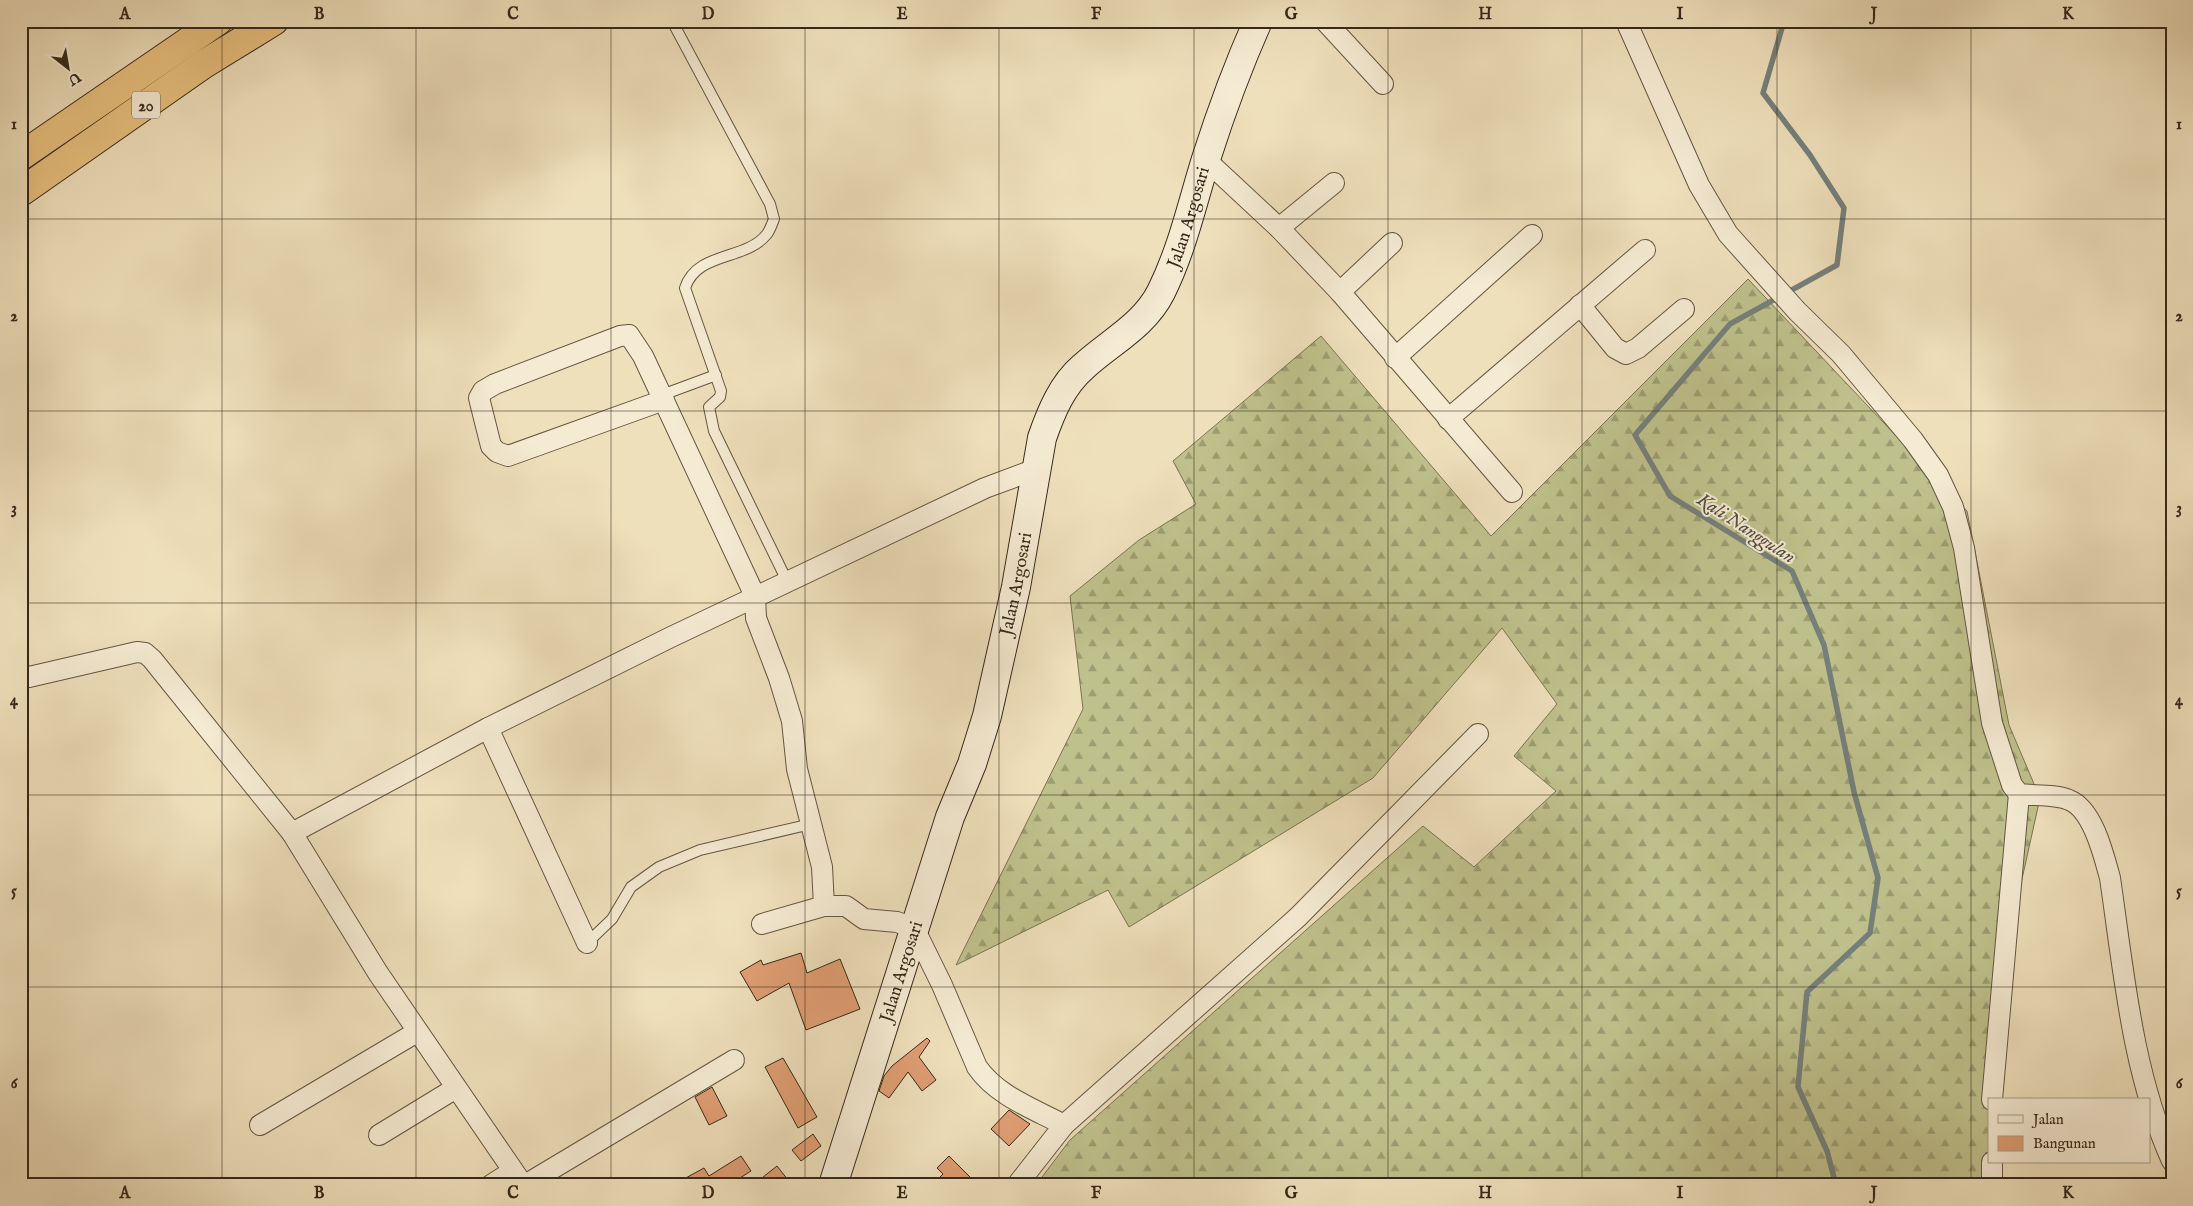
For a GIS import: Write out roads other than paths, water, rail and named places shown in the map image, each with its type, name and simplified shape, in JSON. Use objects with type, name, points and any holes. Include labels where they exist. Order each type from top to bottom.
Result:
[{"type":"highway","name":"20","points":[[21,156],[218,21]]},
{"type":"highway","name":"20","points":[[21,192],[204,64],[274,21]]},
{"type":"street","name":"Jalan Argosari","points":[[833,1185],[914,928],[950,818],[972,764],[986,716],[1016,587],[1036,469],[1047,423],[1064,389],[1081,368],[1127,334],[1145,316],[1161,293],[1175,261],[1224,106],[1258,21]]},
{"type":"street","points":[[1324,21],[1382,84]]},
{"type":"street","points":[[1626,21],[1699,186],[1728,234],[1775,284],[1797,311],[1841,354],[1913,440],[1938,475],[1953,507],[1964,548],[1992,723],[2008,774],[2019,794],[1992,1098]]},
{"type":"street","points":[[1206,160],[1279,228],[1340,292],[1512,492]]},
{"type":"street","points":[[1279,228],[1334,183]]},
{"type":"street","points":[[1395,358],[1532,235]]},
{"type":"street","points":[[1340,292],[1392,243]]},
{"type":"street","points":[[1448,419],[1645,250]]},
{"type":"street","points":[[1580,305],[1615,348],[1626,354],[1638,348],[1684,310]]},
{"type":"street","points":[[663,398],[508,456],[497,452],[491,446],[479,398],[483,391],[495,384],[626,334],[637,344],[663,398],[755,596],[756,618],[779,678],[792,721],[797,769],[822,867],[824,906]]},
{"type":"street","points":[[292,833],[488,728],[755,596],[985,488],[1036,469]]},
{"type":"street","points":[[21,674],[29,677],[138,652],[145,653],[152,659],[292,833],[417,1032],[520,1180]]},
{"type":"street","points":[[488,728],[587,943]]},
{"type":"street","points":[[1017,1185],[1064,1125],[1298,917],[1478,734]]},
{"type":"street","points":[[2019,794],[2069,800],[2078,805],[2085,813],[2101,848],[2110,878],[2133,1037],[2162,1139],[2172,1161]]},
{"type":"street","points":[[762,924],[824,906],[846,906],[864,919],[897,922],[914,928],[977,1067],[984,1078],[997,1089],[1064,1125]]},
{"type":"street","points":[[260,1125],[417,1032]]},
{"type":"street","points":[[491,1185],[520,1180],[734,1060]]},
{"type":"street","points":[[379,1135],[456,1088]]},
{"type":"street","points":[[1992,1164],[1992,1185]]},
{"type":"lane","points":[[672,21],[770,204],[774,220],[767,234],[752,245],[703,265],[689,276],[685,288],[721,391],[720,397],[708,407],[714,431],[787,581]]},
{"type":"lane","points":[[663,398],[716,376]]},
{"type":"lane","points":[[587,943],[612,919],[631,887],[659,867],[700,850],[812,824]]},
{"type":"waterway","name":"Kali Nanggulan","points":[[1784,21],[1763,93],[1810,155],[1844,208],[1837,265],[1730,324],[1635,435],[1670,496],[1792,571],[1824,645],[1854,792],[1878,878],[1870,933],[1807,992],[1798,1087],[1827,1151],[1836,1185]]}]
